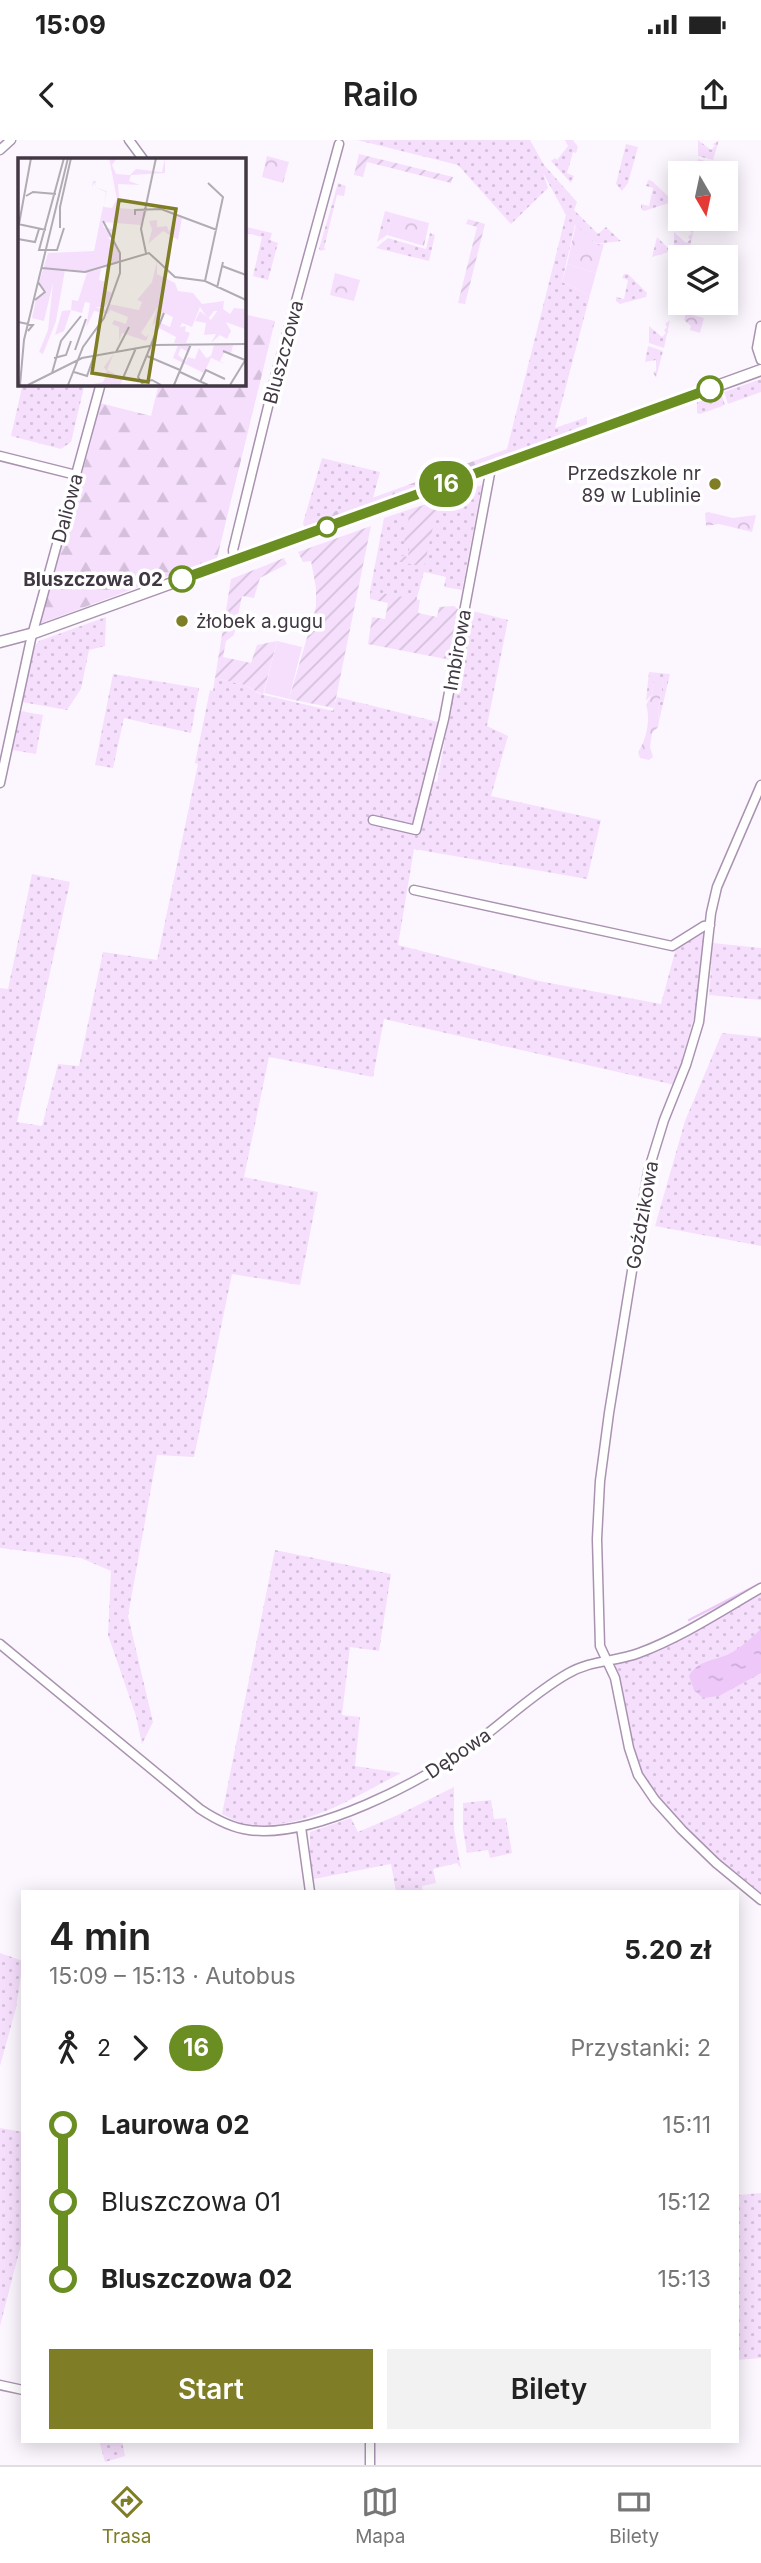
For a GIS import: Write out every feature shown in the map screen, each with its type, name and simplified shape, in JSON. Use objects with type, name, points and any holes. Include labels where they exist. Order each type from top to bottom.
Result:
[{"type":"street","points":[[0,150],[11,140]]},
{"type":"street","points":[[129,140],[142,158]]},
{"type":"street","name":"Bluszczowa","points":[[234,560],[233,550],[275,378],[339,144]]},
{"type":"street","points":[[761,326],[757,348],[761,360]]},
{"type":"street","points":[[0,642],[34,633],[761,370]]},
{"type":"street","name":"Daliowa","points":[[0,783],[34,633],[100,385]]},
{"type":"street","points":[[0,456],[76,475]]},
{"type":"street","name":"Imbirowa","points":[[373,820],[416,830],[444,719],[491,468]]},
{"type":"street","name":"Goździkowa","points":[[761,785],[719,879],[710,925],[699,1022],[652,1157],[608,1413],[597,1539],[599,1642],[615,1678],[634,1765],[643,1784],[663,1809],[716,1863],[761,1900]]},
{"type":"street","points":[[414,890],[673,946],[710,925]]},
{"type":"street","name":"Dębowa","points":[[0,1644],[191,1802],[230,1825],[246,1830],[266,1831],[301,1827],[412,1783],[462,1753],[566,1674],[586,1665],[635,1655],[656,1646],[761,1588]]},
{"type":"street","points":[[301,1827],[310,1890]]},
{"type":"street","points":[[0,2385],[21,2390]]},
{"type":"street","points":[[370,2443],[370,2465]]},
{"type":"green space","points":[[357,140],[530,140],[544,165],[577,202],[574,210],[598,234],[606,227],[621,241],[596,244],[575,225],[562,282],[590,295],[555,428],[587,417],[587,424],[511,454],[507,449],[566,215],[543,173],[548,188],[511,224],[458,165]]},
{"type":"green space","points":[[565,140],[573,140],[578,147],[576,153],[573,152],[567,173],[574,176],[571,183],[551,161],[555,158],[557,160],[568,146]]},
{"type":"green space","points":[[698,140],[711,150],[715,146],[713,144],[719,140],[713,160],[698,156]]},
{"type":"green space","points":[[626,144],[638,147],[628,183],[622,191],[616,184]]},
{"type":"green space","points":[[359,154],[453,177],[451,183],[367,162],[363,177],[354,175]]},
{"type":"green space","points":[[267,156],[289,162],[283,183],[262,177]]},
{"type":"green space","points":[[648,180],[652,181],[668,196],[668,203],[644,211],[641,209],[641,204],[649,206],[653,188],[646,186]]},
{"type":"green space","points":[[338,183],[346,186],[344,196],[337,195],[324,248],[326,249],[321,251],[319,249]]},
{"type":"green space","points":[[385,211],[392,213],[387,235],[377,242]]},
{"type":"green space","points":[[392,213],[429,223],[424,246],[387,235]]},
{"type":"green space","points":[[468,219],[485,224],[465,304],[458,303],[477,227],[466,224]]},
{"type":"green space","points":[[576,224],[596,244],[604,244],[596,273],[567,264]]},
{"type":"green space","points":[[245,226],[272,233],[270,240],[278,243],[268,280],[253,276],[262,237],[245,233]]},
{"type":"green space","points":[[690,231],[693,231],[691,245],[674,245],[674,232],[686,243],[692,233]]},
{"type":"green space","points":[[430,233],[435,235],[429,261],[376,248],[388,238],[426,249]]},
{"type":"green space","points":[[657,237],[668,248],[668,252],[652,257]]},
{"type":"green space","points":[[567,264],[596,273],[590,295],[562,282]]},
{"type":"green space","points":[[335,273],[360,280],[354,301],[330,295]]},
{"type":"green space","points":[[624,274],[628,274],[647,293],[646,297],[620,304],[616,301],[616,297],[624,299],[628,280],[622,278]]},
{"type":"green space","points":[[245,314],[275,321],[217,558],[39,624],[100,403],[151,416],[159,385],[245,385]]},
{"type":"green space","points":[[685,315],[704,318],[700,333],[690,330],[691,326],[684,320]]},
{"type":"green space","points":[[670,320],[664,348],[649,343],[649,326],[662,337],[666,333],[665,324]]},
{"type":"green space","points":[[648,346],[663,351],[656,378],[653,372],[656,371],[656,360],[645,362]]},
{"type":"green space","points":[[761,379],[761,392],[728,404],[724,392]]},
{"type":"green space","points":[[23,385],[85,385],[71,442],[61,449],[11,436]]},
{"type":"green space","points":[[721,393],[725,405],[697,413],[697,402],[718,398],[717,395]]},
{"type":"green space","points":[[507,449],[511,454],[504,458],[305,530],[303,523]]},
{"type":"green space","points":[[322,458],[380,472],[373,498],[303,523]]},
{"type":"green space","points":[[482,485],[462,590],[444,587],[446,577],[424,572],[416,601],[370,591],[384,518]]},
{"type":"green space","points":[[439,500],[424,567],[392,560],[394,554],[408,557],[410,543],[404,542],[410,510]]},
{"type":"green space","points":[[705,513],[733,518],[756,515],[752,532],[719,524],[706,526]]},
{"type":"green space","points":[[371,526],[334,708],[289,699],[316,607],[311,561],[303,562],[298,552]]},
{"type":"green space","points":[[284,558],[287,564],[260,578],[254,598],[242,596],[234,635],[226,641],[223,657],[251,663],[257,645],[277,641],[263,695],[245,685],[215,678],[231,579]]},
{"type":"green space","points":[[370,591],[420,600],[418,613],[437,617],[439,607],[454,606],[459,610],[451,660],[368,644],[372,617],[385,619],[388,603],[370,599]]},
{"type":"green space","points":[[469,610],[508,620],[487,726],[508,736],[491,796],[601,820],[587,879],[414,849],[398,945],[539,981],[661,1004],[676,948],[704,933],[697,1007],[675,1085],[384,1019],[373,1077],[269,1057],[244,1177],[318,1192],[300,1285],[232,1274],[194,1457],[157,1455],[128,1616],[153,1722],[142,1744],[136,1716],[108,1635],[111,1571],[81,1558],[0,1548],[0,988],[8,989],[32,874],[70,882],[17,1122],[42,1126],[58,1064],[79,1066],[103,952],[157,960],[198,764],[195,763],[210,690],[213,691],[215,678],[245,685],[260,694],[333,711],[337,697],[438,722],[427,780],[437,782]]},
{"type":"green space","points":[[106,617],[105,646],[89,650],[81,689],[67,710],[22,702],[33,648],[39,641]]},
{"type":"green space","points":[[277,641],[302,647],[289,699],[264,693]]},
{"type":"green space","points":[[649,672],[670,674],[659,721],[658,710],[663,682],[654,680],[652,694],[646,701]]},
{"type":"green space","points":[[113,674],[199,688],[191,733],[124,718],[113,768],[95,765]]},
{"type":"green space","points":[[654,680],[663,682],[658,727],[652,733],[650,747],[653,757],[649,760],[640,758],[638,752],[647,729],[646,705],[652,694]]},
{"type":"green space","points":[[20,711],[43,715],[36,754],[12,750]]},
{"type":"green space","points":[[713,943],[761,948],[761,1000],[709,995]]},
{"type":"green space","points":[[722,1033],[761,1037],[761,1246],[655,1226],[685,1121]]},
{"type":"green space","points":[[275,1550],[391,1574],[379,1651],[350,1647],[342,1715],[360,1717],[355,1766],[401,1773],[346,1802],[308,1818],[288,1823],[247,1824],[222,1814]]},
{"type":"green space","points":[[761,1588],[761,1900],[716,1863],[643,1784],[620,1709],[615,1661],[647,1649]]},
{"type":"green space","points":[[454,1787],[454,1829],[461,1869],[457,1863],[433,1869],[436,1883],[422,1886],[423,1890],[396,1890],[391,1864],[314,1879],[310,1861],[310,1832],[351,1818],[358,1832]]},
{"type":"green space","points":[[491,1800],[494,1819],[506,1818],[512,1853],[490,1858],[488,1850],[467,1853],[463,1803]]},
{"type":"green space","points":[[0,1953],[21,1960],[21,1974],[16,2008],[0,2066]]},
{"type":"green space","points":[[0,2128],[21,2132],[21,2245],[0,2326]]},
{"type":"green space","points":[[761,2193],[761,2358],[739,2360],[739,2195]]},
{"type":"green space","points":[[100,2443],[122,2443],[125,2456],[105,2462]]},
{"type":"water","points":[[761,1629],[761,1673],[719,1696],[703,1698],[694,1690],[689,1676],[697,1667],[733,1652]]},
{"type":"waterway","points":[[689,1620],[761,1583]]},
{"type":"bus line","name":"16","points":[[182,579],[710,389]]},
{"type":"place","name":"Przedszkole nr 89 w Lublinie","points":[[715,484]]},
{"type":"place","name":"Bluszczowa 02","points":[[182,579]]},
{"type":"place","name":"żłobek a.gugu","points":[[182,621]]}]
